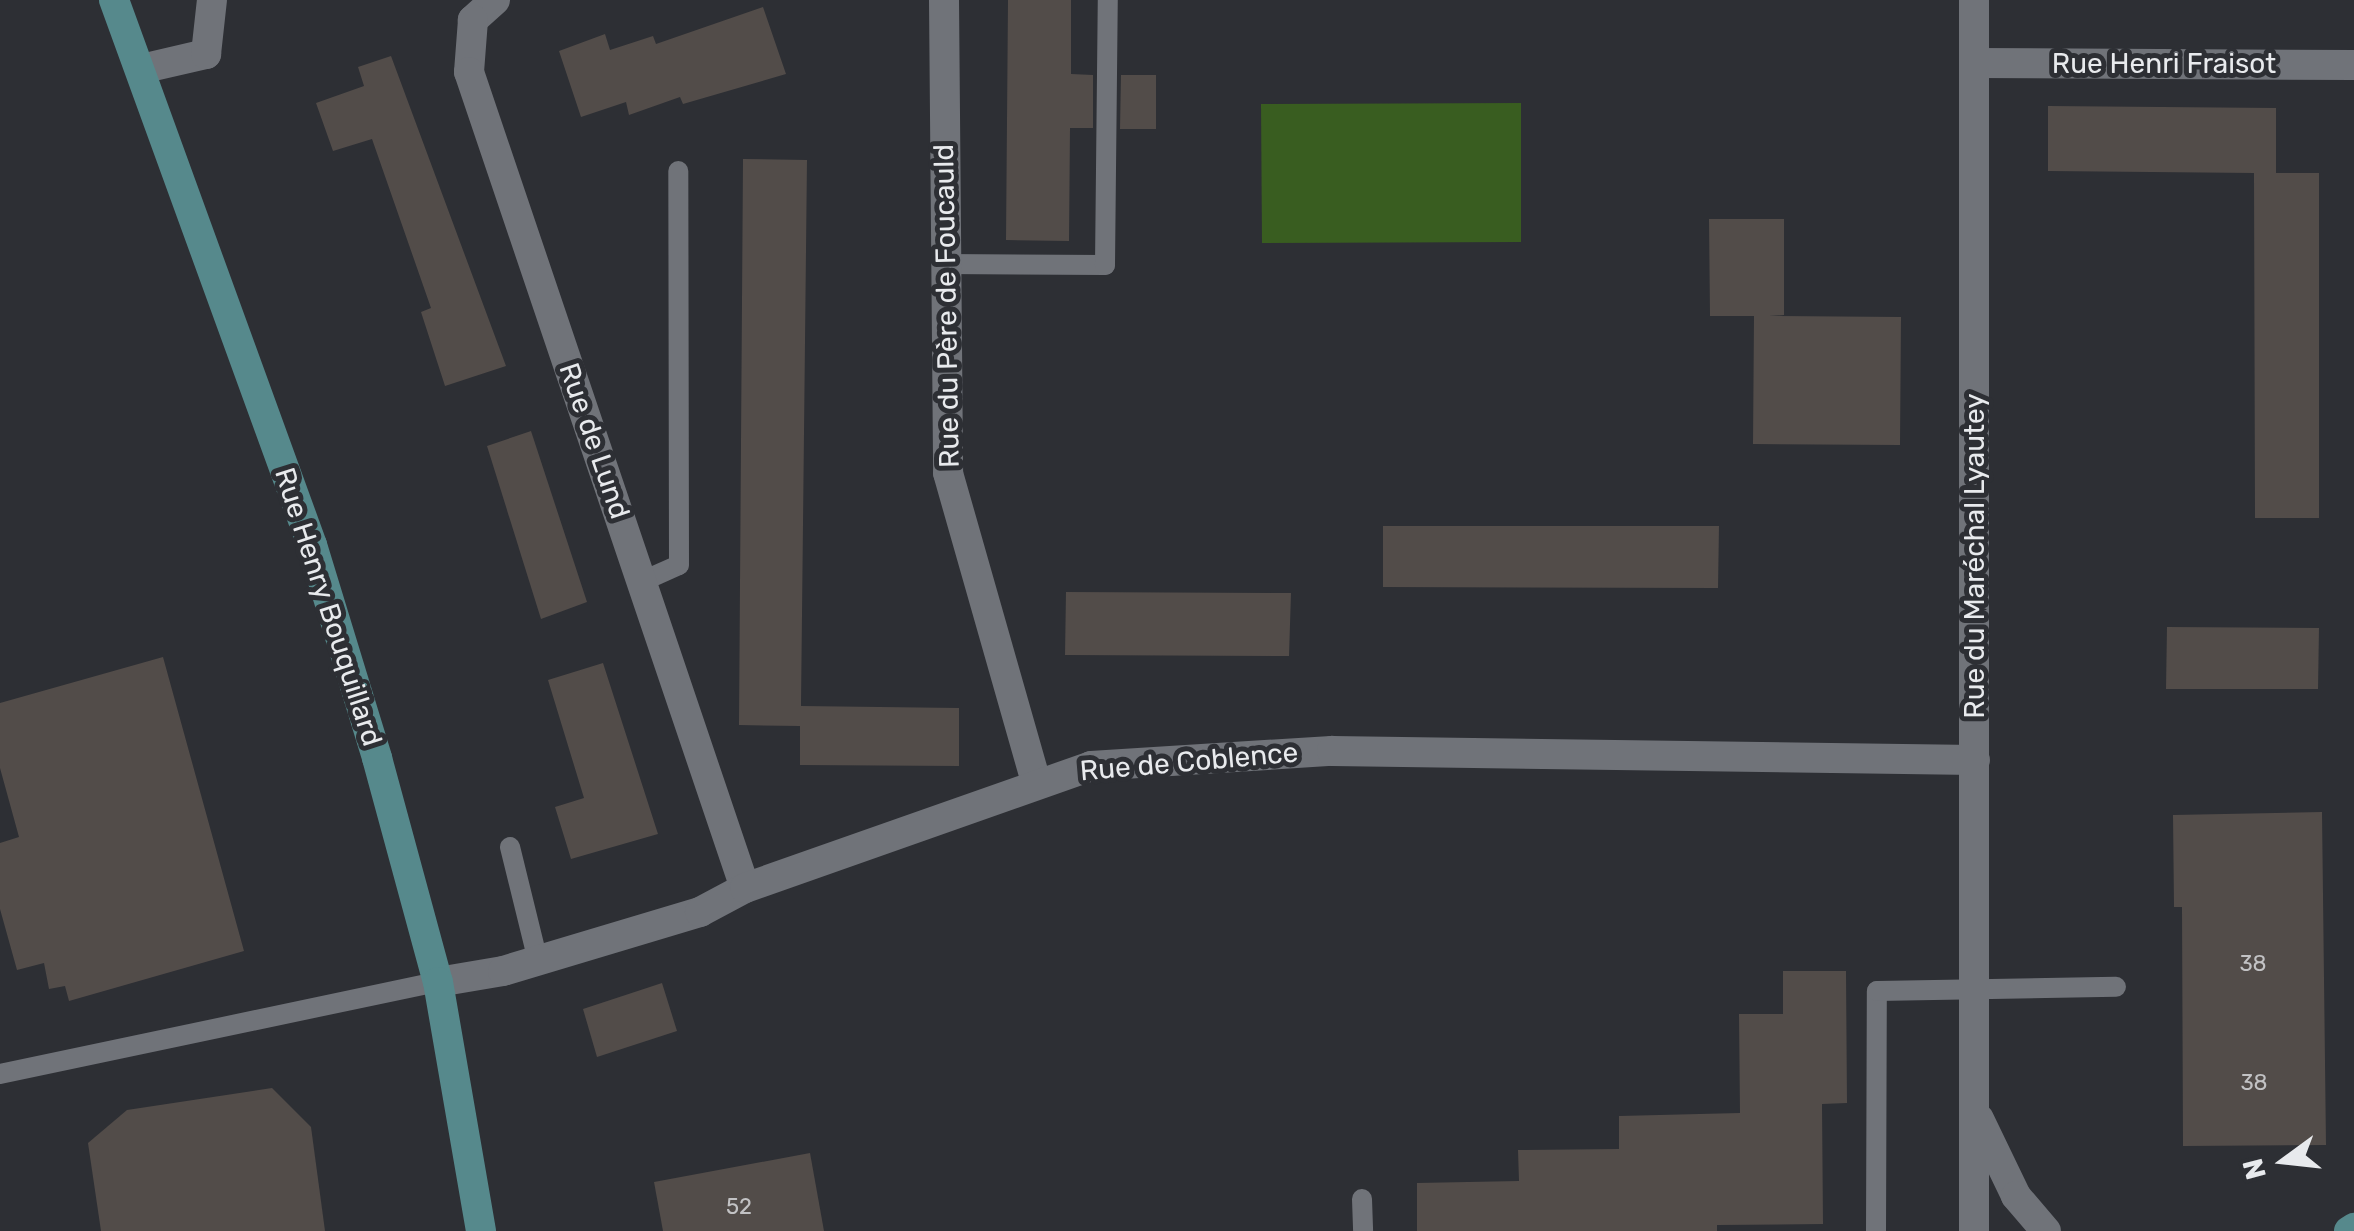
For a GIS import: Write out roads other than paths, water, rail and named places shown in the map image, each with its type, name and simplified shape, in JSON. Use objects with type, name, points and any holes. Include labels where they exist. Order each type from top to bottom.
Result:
[{"type":"main road","name":"Rue Henry Bouquillard","points":[[114,0],[312,546],[438,982],[482,1231]]},
{"type":"street","points":[[141,69],[206,54],[212,0]]},
{"type":"street","name":"Rue de Lund","points":[[495,0],[472,20],[469,72],[746,888]]},
{"type":"street","name":"Rue du Père de Foucauld","points":[[944,0],[948,473],[1036,781]]},
{"type":"street","name":"Rue du Maréchal Lyautey","points":[[1974,0],[1974,1231]]},
{"type":"street","name":"Rue Henri Fraisot","points":[[1974,63],[2354,64]]},
{"type":"street","name":"Rue de Coblence","points":[[438,982],[538,962],[700,912],[746,888],[1036,781],[1091,766],[1332,751],[1975,760]]},
{"type":"street","name":"Rue du Maréchal Lyautey","points":[[1975,1112],[2016,1196],[2046,1231]]},
{"type":"lane","points":[[944,264],[1104,265],[1108,0]]},
{"type":"lane","points":[[643,581],[679,565],[678,172]]},
{"type":"lane","points":[[510,847],[538,962]]},
{"type":"lane","points":[[0,1074],[438,982]]},
{"type":"lane","points":[[1876,1231],[1877,991],[2116,987]]},
{"type":"lane","points":[[1362,1199],[1363,1231]]}]
